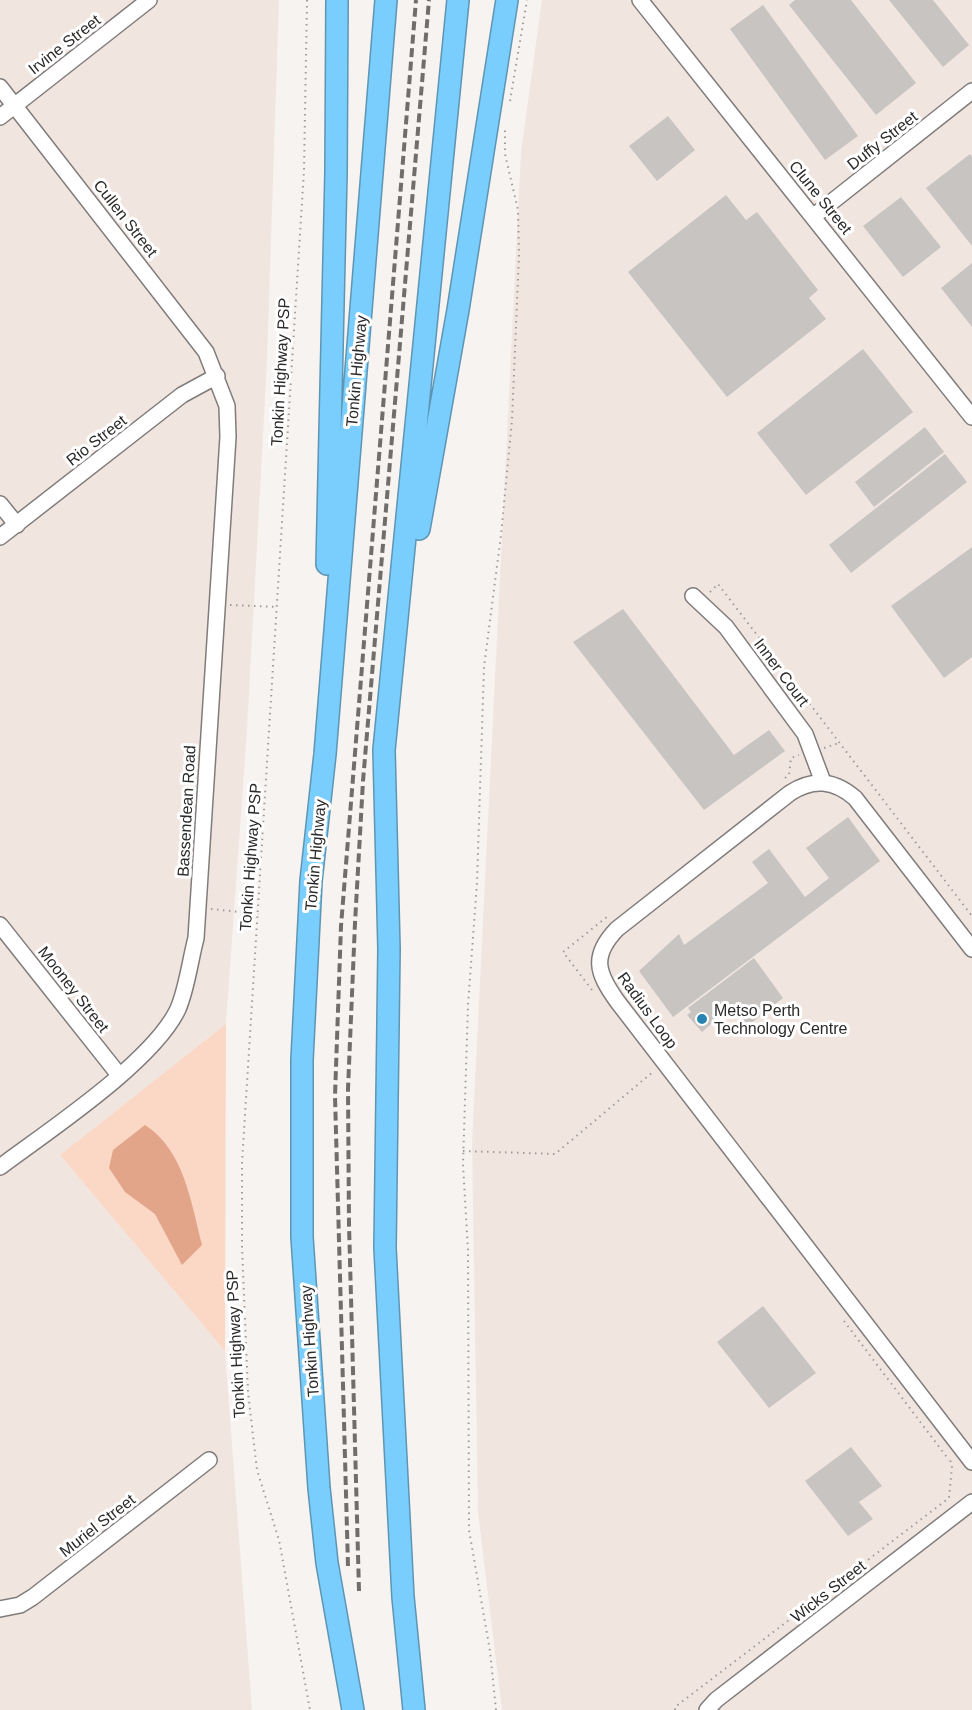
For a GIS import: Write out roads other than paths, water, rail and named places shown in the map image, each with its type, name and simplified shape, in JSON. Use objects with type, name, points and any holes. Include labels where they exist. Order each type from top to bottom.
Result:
[{"type":"highway","points":[[325,754],[337,0]]},
{"type":"highway","name":"Tonkin Highway","points":[[353,1710],[325,1552],[319,1488],[303,1237],[302,1060],[311,881],[325,754],[387,0]]},
{"type":"highway","points":[[389,949],[384,750],[458,0]]},
{"type":"highway","points":[[414,1709],[403,1597],[385,1248],[389,949],[399,737],[415,551],[458,310],[507,0]]},
{"type":"street","name":"Irvine Street","points":[[0,117],[150,0]]},
{"type":"street","name":"Clune Street","points":[[640,0],[972,417]]},
{"type":"street","name":"Cullen Street","points":[[0,87],[179,314],[206,352],[217,376]]},
{"type":"street","name":"Duffy Street","points":[[814,216],[972,92]]},
{"type":"street","name":"Rio Street","points":[[0,537],[182,395],[217,376]]},
{"type":"street","name":"Bassendean Road","points":[[0,1167],[119,1075],[149,1048],[177,1010],[196,938],[228,437],[227,406],[217,376]]},
{"type":"street","points":[[0,504],[16,525]]},
{"type":"street","name":"Inner Court","points":[[697,599],[726,627],[806,734],[824,782]]},
{"type":"street","points":[[824,782],[837,786],[855,798],[972,949]]},
{"type":"street","name":"Radius Loop","points":[[824,782],[801,786],[790,793],[617,929],[603,947],[599,966],[604,982],[617,1001],[967,1456]]},
{"type":"street","name":"Mooney Street","points":[[0,925],[119,1075]]},
{"type":"street","name":"Muriel Street","points":[[1,1609],[20,1605],[33,1597],[209,1460]]},
{"type":"street","name":"Wicks Street","points":[[707,1710],[716,1700],[972,1502]]},
{"type":"railway","points":[[348,1566],[335,1096],[341,926],[416,0]]},
{"type":"railway","points":[[359,1591],[349,1224],[348,1089],[355,923],[363,781],[429,0]]},
{"type":"place","name":"Metso Perth Technology Centre","points":[[702,1019]]}]
